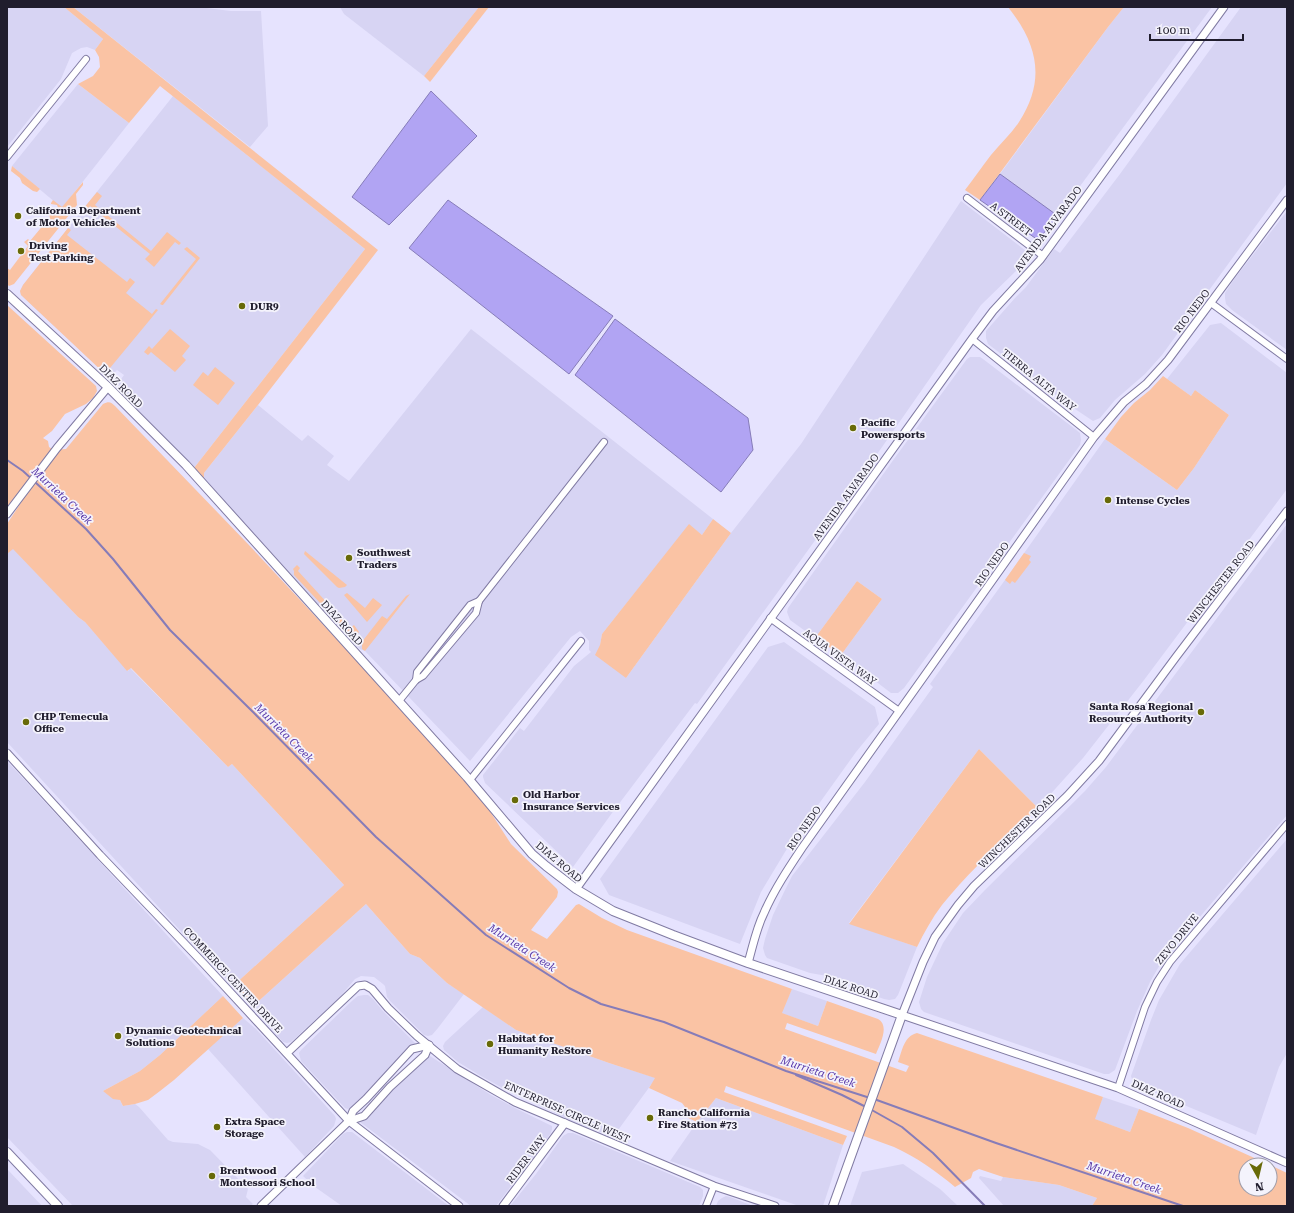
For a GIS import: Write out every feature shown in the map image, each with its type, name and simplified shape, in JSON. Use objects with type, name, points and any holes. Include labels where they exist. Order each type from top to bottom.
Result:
[{"type":"main road","name":"DIAZ ROAD","points":[[7,294],[108,387],[186,465],[470,780],[532,854],[576,889],[614,911],[748,963],[902,1015]]},
{"type":"main road","name":"WINCHESTER ROAD","points":[[833,1206],[902,1015]]},
{"type":"main road","points":[[7,1152],[58,1206]]},
{"type":"street","name":"AVENIDA ALVARADO","points":[[576,889],[972,339],[993,311],[1043,256],[1224,7]]},
{"type":"street","points":[[7,157],[86,58]]},
{"type":"street","name":"A STREET","points":[[967,198],[1043,256]]},
{"type":"street","name":"RIO NEDO","points":[[748,963],[763,914],[781,879],[802,848],[1094,437],[1124,402],[1146,384],[1168,360],[1287,200]]},
{"type":"street","points":[[1211,302],[1287,359]]},
{"type":"street","name":"TIERRA ALTA WAY","points":[[972,339],[1094,437]]},
{"type":"street","points":[[7,514],[57,448],[108,387]]},
{"type":"street","points":[[399,701],[416,680],[423,676],[476,613],[479,601],[604,442]]},
{"type":"street","name":"WINCHESTER ROAD","points":[[902,1015],[923,962],[943,924],[974,886],[1067,796],[1099,761],[1287,511]]},
{"type":"street","name":"AQUA VISTA WAY","points":[[770,618],[899,711]]},
{"type":"street","points":[[470,780],[581,641]]},
{"type":"street","name":"COMMERCE CENTER DRIVE","points":[[7,753],[100,855],[205,965],[349,1121],[459,1206]]},
{"type":"street","name":"ZEVO DRIVE","points":[[1118,1088],[1145,1007],[1157,982],[1170,962],[1287,824]]},
{"type":"street","name":"ENTERPRISE CIRCLE WEST","points":[[287,1053],[358,986],[365,985],[372,989],[388,1008],[417,1036],[457,1069],[515,1102],[714,1186],[775,1206]]},
{"type":"street","name":"DIAZ ROAD","points":[[902,1015],[1118,1088],[1287,1163]]},
{"type":"street","points":[[262,1206],[349,1121],[353,1111],[412,1049],[429,1045]]},
{"type":"street","points":[[349,1121],[364,1116],[390,1087],[425,1055],[429,1045]]},
{"type":"street","name":"RIDER WAY","points":[[503,1206],[565,1123]]},
{"type":"street","points":[[706,1206],[714,1186]]},
{"type":"shaded area","points":[[7,7],[64,7],[103,39],[95,50],[87,47],[81,48],[72,53],[61,79],[7,147]]},
{"type":"shaded area","points":[[64,7],[73,7],[378,250],[204,473],[204,479],[194,468],[365,249],[160,86],[129,123],[78,84],[93,76],[100,67],[99,57],[95,50],[103,39]]},
{"type":"shaded area","points":[[73,7],[198,7],[231,11],[261,11],[268,126],[250,147]]},
{"type":"shaded area","points":[[340,7],[479,7],[424,76],[344,14]]},
{"type":"shaded area","points":[[479,7],[489,7],[430,82],[424,76]]},
{"type":"shaded area","points":[[1008,7],[1124,7],[980,200],[965,190],[991,155],[1013,131],[1028,107],[1033,92],[1035,63],[1032,49],[1018,21]]},
{"type":"shaded area","points":[[1124,7],[1212,7],[1058,216],[1000,174]]},
{"type":"shaded area","points":[[1241,7],[1287,7],[1287,183],[1162,355],[1145,374],[1115,400],[1100,418],[1093,421],[1069,405],[988,344],[986,331],[1026,287],[1054,249],[1060,253],[1120,174]]},
{"type":"shaded area","points":[[78,84],[129,123],[62,208],[12,166]]},
{"type":"shaded area","points":[[431,91],[477,136],[389,225],[352,197]]},
{"type":"shaded area","points":[[173,96],[365,249],[194,468],[118,389],[119,382],[124,375],[117,370],[110,377],[107,375],[21,295],[20,291],[23,285]]},
{"type":"shaded area","points":[[12,166],[40,189],[37,192],[33,191],[22,183],[20,178],[11,171]]},
{"type":"shaded area","points":[[1000,174],[1058,216],[1038,240],[980,200]]},
{"type":"shaded area","points":[[83,182],[83,185],[76,194],[77,205],[14,284],[9,286],[7,284],[7,268],[10,270],[28,246],[24,242],[28,239],[30,241],[50,217],[48,212],[55,214],[57,212],[57,205],[51,204],[53,200],[62,207]]},
{"type":"shaded area","points":[[97,192],[102,196],[95,205],[151,251],[167,232],[181,243],[179,245],[175,242],[154,267],[145,259],[150,254],[90,206],[87,211],[83,209]]},
{"type":"shaded area","points":[[448,200],[613,316],[569,374],[409,248]]},
{"type":"shaded area","points":[[961,201],[1030,254],[1021,266],[981,305],[873,460],[697,704],[695,703],[573,867],[485,783],[483,775],[520,728],[524,731],[574,666],[591,652],[589,650],[589,641],[580,631],[571,637],[470,761],[365,651],[360,649],[204,479],[204,473],[258,405],[302,441],[308,435],[334,456],[327,465],[349,481],[471,329],[713,519],[702,535],[689,525],[602,634],[600,645],[626,678],[731,533],[801,444]]},
{"type":"shaded area","points":[[1287,211],[1287,350],[1232,310],[1226,304],[1225,293]]},
{"type":"shaded area","points":[[68,228],[71,230],[67,235],[127,282],[130,278],[135,282],[126,293],[152,314],[156,309],[158,310],[105,374],[21,295],[20,291],[23,285]]},
{"type":"shaded area","points":[[187,247],[200,258],[162,305],[160,304],[196,259],[184,249]]},
{"type":"shaded area","points":[[7,305],[96,386],[97,391],[93,398],[86,404],[65,414],[52,431],[43,438],[48,441],[49,447],[54,450],[66,449],[103,404],[110,402],[115,406],[248,544],[399,706],[484,802],[511,844],[557,889],[557,897],[531,930],[547,939],[576,905],[579,904],[602,918],[627,930],[792,989],[782,1013],[818,1026],[827,1001],[878,1019],[882,1022],[884,1031],[876,1054],[787,1023],[785,1029],[906,1072],[909,1066],[898,1062],[906,1041],[909,1037],[917,1033],[1103,1097],[1095,1119],[1130,1132],[1139,1109],[1188,1128],[1252,1157],[1238,1157],[1238,1197],[1278,1197],[1278,1169],[1287,1173],[1287,1206],[1092,1206],[1097,1198],[1059,1185],[1003,1177],[979,1169],[973,1172],[971,1178],[955,1187],[926,1165],[894,1147],[726,1086],[724,1092],[847,1136],[843,1145],[716,1098],[697,1122],[686,1117],[685,1107],[682,1103],[649,1088],[655,1078],[516,1030],[447,983],[420,958],[410,954],[366,904],[252,1007],[233,986],[344,885],[232,764],[228,767],[131,668],[127,671],[85,622],[78,617],[13,549],[7,554],[7,524],[22,501],[15,499],[7,510]]},
{"type":"shaded area","points":[[615,319],[748,418],[753,450],[721,492],[575,375]]},
{"type":"shaded area","points":[[1221,323],[1287,373],[1287,489],[1144,680],[1083,758],[1038,808],[979,749],[849,923],[917,947],[898,995],[895,999],[884,999],[864,992],[854,984],[833,977],[810,973],[767,958],[763,948],[765,939],[773,915],[792,876],[865,782],[933,687],[930,684],[1105,439],[1177,490],[1194,468],[1229,415],[1195,390],[1191,396],[1167,379],[1210,325]]},
{"type":"shaded area","points":[[170,329],[190,346],[182,356],[186,360],[175,372],[151,352],[148,355],[144,352],[149,346],[152,349]]},
{"type":"shaded area","points":[[970,357],[980,357],[983,359],[1080,433],[1080,445],[904,688],[898,693],[891,693],[841,655],[882,599],[857,581],[815,638],[790,620],[787,612],[788,608],[894,459],[967,359]]},
{"type":"shaded area","points":[[215,367],[235,383],[218,405],[193,385],[203,372],[208,376]]},
{"type":"shaded area","points":[[1163,376],[1191,396],[1195,390],[1229,415],[1194,468],[1177,490],[1105,439],[1121,417]]},
{"type":"shaded area","points":[[713,519],[731,533],[626,678],[595,655],[600,645],[602,634],[689,524],[702,535]]},
{"type":"shaded area","points":[[1287,524],[1287,815],[1169,953],[1158,968],[1137,1011],[1115,1070],[1109,1074],[1104,1074],[924,1012],[921,1009],[919,1002],[927,977],[943,943],[963,913],[1085,791],[1106,767]]},
{"type":"shaded area","points":[[13,548],[78,617],[85,622],[128,671],[130,668],[228,767],[232,764],[344,885],[233,986],[7,742],[7,554]]},
{"type":"shaded area","points":[[305,551],[347,585],[345,587],[337,587],[304,554]]},
{"type":"shaded area","points":[[1024,553],[1031,556],[1029,560],[1031,562],[1015,583],[1012,581],[1010,584],[1005,580]]},
{"type":"shaded area","points":[[297,565],[300,568],[298,571],[350,628],[354,625],[359,632],[355,637],[348,633],[294,575],[293,569]]},
{"type":"shaded area","points":[[857,581],[882,599],[841,655],[815,638]]},
{"type":"shaded area","points":[[347,593],[365,608],[373,598],[382,605],[367,622],[344,595]]},
{"type":"shaded area","points":[[410,594],[365,651],[362,649],[361,643],[382,616],[387,619],[406,596]]},
{"type":"shaded area","points":[[784,642],[875,707],[879,724],[856,752],[788,847],[761,892],[740,944],[609,895],[600,879],[768,647]]},
{"type":"shaded area","points":[[979,749],[1038,808],[964,879],[935,915],[917,947],[849,924]]},
{"type":"shaded area","points":[[7,761],[223,996],[160,1055],[140,1071],[103,1091],[120,1100],[123,1106],[135,1104],[139,1107],[168,1140],[173,1142],[198,1144],[210,1150],[248,1189],[246,1197],[253,1204],[250,1206],[73,1206],[7,1137]]},
{"type":"shaded area","points":[[1287,839],[1287,1053],[1279,1067],[1256,1135],[1136,1085],[1133,1083],[1131,1076],[1159,1000],[1180,964]]},
{"type":"shaded area","points":[[366,904],[410,954],[420,958],[447,983],[464,994],[432,1035],[428,1036],[424,1035],[390,1001],[387,997],[385,986],[383,984],[374,977],[361,976],[355,979],[339,998],[291,1042],[283,1042],[252,1007]]},
{"type":"shaded area","points":[[792,989],[827,1001],[818,1026],[781,1013]]},
{"type":"shaded area","points":[[368,995],[373,999],[415,1043],[417,1048],[348,1109],[345,1108],[301,1061],[299,1053],[353,1000],[358,996]]},
{"type":"shaded area","points":[[223,996],[243,1018],[174,1080],[148,1100],[123,1106],[120,1100],[113,1099],[103,1091],[140,1071],[160,1055]]},
{"type":"shaded area","points":[[483,1007],[516,1030],[656,1078],[613,1137],[570,1120],[508,1091],[481,1076],[458,1062],[444,1050],[443,1046],[445,1042]]},
{"type":"shaded area","points":[[243,1018],[256,1029],[335,1116],[336,1119],[334,1126],[305,1157],[208,1049]]},
{"type":"shaded area","points":[[430,1056],[491,1095],[552,1126],[551,1133],[496,1206],[471,1206],[360,1122],[359,1119]]},
{"type":"shaded area","points":[[1103,1097],[1139,1109],[1130,1132],[1094,1119]]},
{"type":"shaded area","points":[[716,1098],[843,1145],[823,1206],[799,1206],[670,1161]]},
{"type":"shaded area","points":[[352,1132],[449,1206],[342,1206],[315,1187],[303,1176],[343,1134]]},
{"type":"shaded area","points":[[568,1133],[573,1133],[700,1187],[703,1190],[703,1196],[699,1206],[510,1206],[536,1174],[563,1136]]},
{"type":"shaded area","points":[[903,1164],[940,1189],[958,1206],[850,1206],[862,1172]]},
{"type":"shaded area","points":[[7,1169],[42,1206],[7,1206]]},
{"type":"shaded area","points":[[980,1176],[1001,1181],[1003,1177],[1059,1185],[1097,1198],[1092,1206],[1004,1206],[979,1178]]},
{"type":"shaded area","points":[[726,1196],[753,1206],[716,1206],[718,1201]]},
{"type":"waterway","name":"Murrieta Creek","points":[[7,460],[23,471],[86,529],[113,559],[170,630],[376,837],[486,935],[569,988],[601,1004],[664,1022],[786,1071],[870,1098]]},
{"type":"waterway","points":[[796,1075],[866,1107]]},
{"type":"waterway","name":"Murrieta Creek","points":[[874,1099],[996,1143],[1183,1206]]},
{"type":"waterway","points":[[870,1109],[902,1127],[933,1153],[985,1206]]},
{"type":"place","name":"California Department of Motor Vehicles","points":[[18,216]]},
{"type":"place","name":"Driving Test Parking","points":[[21,251]]},
{"type":"place","name":"DUR9","points":[[242,306]]},
{"type":"place","name":"Pacific Powersports","points":[[853,428]]},
{"type":"place","name":"Intense Cycles","points":[[1108,500]]},
{"type":"place","name":"Southwest Traders","points":[[349,558]]},
{"type":"place","name":"Santa Rosa Regional Resources Authority","points":[[1201,712]]},
{"type":"place","name":"CHP Temecula Office","points":[[26,722]]},
{"type":"place","name":"Old Harbor Insurance Services","points":[[515,800]]},
{"type":"place","name":"Dynamic Geotechnical Solutions","points":[[118,1036]]},
{"type":"place","name":"Habitat for Humanity ReStore","points":[[490,1044]]},
{"type":"place","name":"Rancho California Fire Station #73","points":[[650,1118]]},
{"type":"place","name":"Extra Space Storage","points":[[217,1127]]},
{"type":"place","name":"Brentwood Montessori School","points":[[212,1176]]}]
